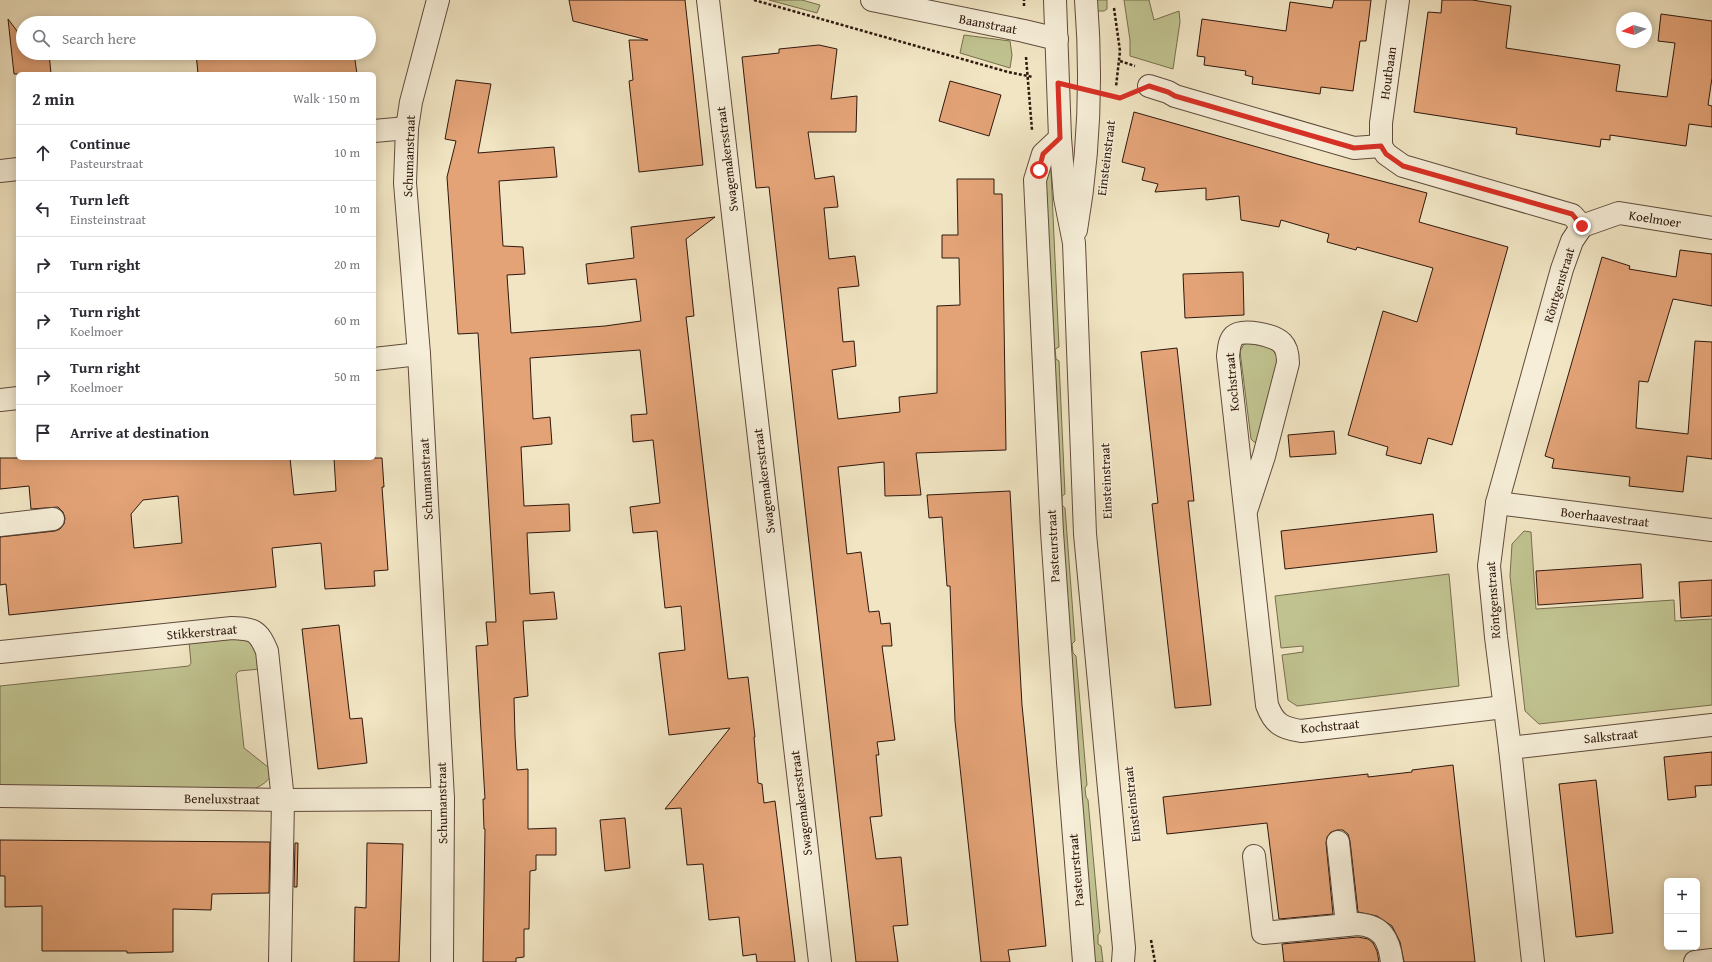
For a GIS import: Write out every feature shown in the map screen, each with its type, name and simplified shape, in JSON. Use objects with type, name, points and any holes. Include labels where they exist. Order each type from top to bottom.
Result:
[{"type":"street","name":"Schumanstraat","points":[[438,0],[411,102],[407,128],[406,183],[419,354],[444,799],[442,962]]},
{"type":"street","name":"Swagemakersstraat","points":[[708,0],[820,962]]},
{"type":"street","name":"Baanstraat","points":[[872,0],[1057,39]]},
{"type":"street","name":"Einsteinstraat","points":[[1055,0],[1060,138],[1064,198],[1074,243],[1085,534],[1125,957]]},
{"type":"street","name":"Einsteinstraat","points":[[1074,243],[1083,191],[1088,89],[1088,25],[1086,0]]},
{"type":"street","name":"Houtbaan","points":[[1381,146],[1381,123],[1398,0]]},
{"type":"street","points":[[1145,77],[1175,96],[1354,148],[1381,146],[1386,154],[1403,166],[1572,214],[1582,226]]},
{"type":"street","points":[[376,131],[407,128]]},
{"type":"street","name":"Pasteurstraat","points":[[1060,138],[1043,154],[1036,180],[1052,532],[1084,962]]},
{"type":"street","points":[[0,171],[16,169]]},
{"type":"street","name":"Koelmoer","points":[[1582,226],[1619,214],[1712,228]]},
{"type":"street","name":"Röntgenstraat","points":[[1533,962],[1489,566],[1497,503],[1562,269],[1572,241],[1582,226]]},
{"type":"street","name":"Kochstraat","points":[[1246,511],[1264,456],[1288,363],[1288,356],[1286,349],[1281,342],[1274,338],[1248,332],[1241,332],[1234,336],[1229,346],[1228,356],[1268,705],[1271,716],[1278,724],[1288,729],[1301,731],[1504,707]]},
{"type":"street","points":[[376,359],[419,354]]},
{"type":"street","points":[[0,400],[16,398]]},
{"type":"street","name":"Boerhaavestraat","points":[[1497,503],[1712,530]]},
{"type":"street","points":[[0,525],[52,519]]},
{"type":"street","name":"Stikkerstraat","points":[[0,652],[232,628],[255,630],[261,637],[267,651],[283,800]]},
{"type":"street","name":"Salkstraat","points":[[1510,748],[1712,725]]},
{"type":"street","name":"Beneluxstraat","points":[[0,796],[283,800],[444,799]]},
{"type":"street","points":[[280,962],[283,800]]},
{"type":"street","points":[[1338,842],[1347,925]]},
{"type":"street","points":[[1254,856],[1263,933],[1358,924],[1368,925],[1378,930],[1386,938],[1391,952],[1392,962]]},
{"type":"street","points":[[1695,962],[1712,960]]},
{"type":"path","points":[[754,0],[1008,72],[1058,83]]},
{"type":"path","points":[[1114,7],[1118,31],[1120,61],[1114,96]]},
{"type":"path","points":[[1024,31],[1032,135]]},
{"type":"path","points":[[1088,89],[1120,98],[1145,77],[1120,61]]},
{"type":"path","points":[[1151,938],[1155,962]]},
{"type":"green space","points":[[769,0],[802,0],[820,5],[817,13]]},
{"type":"green space","points":[[1094,0],[1107,0],[1107,9],[1104,11],[1097,11]]},
{"type":"green space","points":[[1124,0],[1149,0],[1154,20],[1179,11],[1180,22],[1173,69],[1130,56],[1130,40]]},
{"type":"green space","points":[[964,35],[1010,41],[1012,55],[1010,68],[960,53]]},
{"type":"green space","points":[[1051,171],[1059,347],[1055,349],[1056,359],[1059,361],[1065,494],[1062,496],[1062,505],[1065,508],[1075,641],[1072,644],[1073,653],[1076,656],[1087,785],[1085,788],[1086,797],[1088,800],[1100,932],[1098,935],[1098,944],[1101,946],[1103,962],[1093,962],[1065,617],[1044,172]]},
{"type":"green space","points":[[1250,343],[1273,349],[1278,359],[1257,442],[1254,442],[1251,439],[1240,351],[1244,344]]},
{"type":"green space","points":[[1524,531],[1531,532],[1536,609],[1674,600],[1675,621],[1712,619],[1712,705],[1539,724],[1525,711],[1510,576],[1512,544]]},
{"type":"green space","points":[[1449,574],[1459,686],[1297,706],[1288,700],[1282,655],[1303,652],[1303,646],[1281,648],[1275,596]]},
{"type":"green space","points":[[241,636],[255,645],[260,669],[239,671],[236,674],[244,748],[273,771],[270,778],[261,785],[251,790],[0,788],[0,686],[189,666],[191,663],[189,642]]},
{"type":"building","points":[[569,0],[685,0],[703,165],[639,172],[629,81],[633,80],[629,40],[648,40],[573,21]]},
{"type":"building","points":[[1334,0],[1371,0],[1366,41],[1360,41],[1353,91],[1321,87],[1320,94],[1252,84],[1253,77],[1245,75],[1246,71],[1204,65],[1205,57],[1197,56],[1202,19],[1286,31],[1290,2],[1332,8]]},
{"type":"building","points":[[1442,0],[1472,0],[1511,6],[1506,48],[1620,65],[1616,91],[1667,97],[1675,43],[1658,41],[1661,14],[1712,21],[1712,78],[1708,105],[1712,106],[1712,127],[1689,124],[1686,146],[1610,135],[1610,140],[1601,139],[1600,147],[1516,134],[1517,128],[1414,112],[1428,12],[1441,13]]},
{"type":"building","points":[[8,19],[16,30],[16,60],[50,60],[51,72],[16,72],[16,74],[14,74]]},
{"type":"building","points":[[819,45],[837,49],[831,99],[857,96],[856,132],[808,132],[815,179],[834,176],[838,207],[824,208],[829,259],[855,256],[859,286],[838,288],[843,342],[854,341],[856,366],[832,370],[838,419],[900,412],[899,397],[937,393],[937,306],[960,305],[959,258],[942,258],[942,235],[958,235],[957,179],[994,179],[994,194],[1002,194],[1006,450],[916,453],[921,495],[885,496],[884,462],[838,467],[847,554],[861,552],[869,612],[879,611],[881,624],[890,623],[892,646],[882,646],[895,740],[877,742],[879,755],[876,755],[882,816],[870,817],[876,859],[901,857],[908,925],[893,926],[898,962],[856,962],[769,187],[756,188],[742,57],[779,53],[779,49]]},
{"type":"building","points":[[197,60],[355,60],[357,72],[198,72]]},
{"type":"building","points":[[456,80],[491,84],[478,153],[554,147],[557,177],[499,181],[503,246],[523,247],[525,274],[507,275],[511,333],[605,326],[641,321],[636,279],[588,284],[586,264],[634,258],[631,227],[715,217],[686,239],[694,316],[686,317],[728,679],[748,677],[755,737],[758,783],[762,784],[764,803],[775,801],[795,962],[757,962],[756,954],[743,956],[739,917],[709,920],[703,864],[687,865],[681,808],[665,809],[730,728],[669,735],[659,653],[685,650],[681,606],[665,608],[657,531],[633,533],[630,507],[660,503],[653,440],[633,442],[631,415],[647,414],[640,350],[530,358],[533,419],[550,417],[552,444],[521,447],[524,506],[569,504],[570,531],[527,533],[530,594],[554,592],[557,619],[523,621],[528,696],[514,698],[515,736],[517,770],[528,769],[528,829],[556,828],[556,855],[536,855],[536,870],[530,871],[529,929],[524,929],[524,957],[516,958],[516,962],[483,962],[485,829],[483,799],[485,799],[476,646],[488,645],[486,622],[496,622],[478,333],[458,334],[447,177],[456,141],[445,139]]},
{"type":"building","points":[[950,81],[1001,95],[989,136],[939,121]]},
{"type":"building","points":[[1134,112],[1317,164],[1427,193],[1419,222],[1508,247],[1452,445],[1428,438],[1421,464],[1386,455],[1388,447],[1348,435],[1383,311],[1417,322],[1433,268],[1357,247],[1356,250],[1327,242],[1329,234],[1281,220],[1279,227],[1241,220],[1239,196],[1206,200],[1206,188],[1155,192],[1158,184],[1142,180],[1145,168],[1122,162]]},
{"type":"building","points":[[1680,250],[1712,254],[1712,306],[1673,299],[1648,382],[1639,381],[1636,428],[1688,434],[1695,341],[1712,342],[1712,459],[1687,456],[1683,492],[1629,486],[1630,477],[1552,468],[1554,459],[1545,456],[1602,257],[1630,266],[1629,269],[1676,277]]},
{"type":"building","points":[[1243,272],[1244,315],[1185,318],[1183,274]]},
{"type":"building","points":[[1177,348],[1194,501],[1188,501],[1211,705],[1175,708],[1152,504],[1158,503],[1141,352]]},
{"type":"building","points":[[1334,431],[1336,454],[1290,457],[1288,435]]},
{"type":"building","points":[[0,458],[16,458],[16,460],[290,460],[294,495],[336,491],[334,460],[376,460],[376,458],[382,458],[384,487],[382,487],[388,570],[374,571],[375,586],[325,589],[321,543],[272,548],[276,587],[9,615],[6,584],[0,585],[0,537],[55,531],[60,529],[64,524],[65,518],[63,512],[58,507],[31,509],[29,486],[0,489]],"holes":[[[178,496],[182,543],[134,548],[131,514],[143,500]]]},
{"type":"building","points":[[1010,491],[1022,705],[1046,946],[1008,950],[1010,962],[981,962],[955,721],[950,586],[947,586],[942,517],[929,518],[927,495]]},
{"type":"building","points":[[1433,514],[1437,552],[1285,569],[1281,531]]},
{"type":"building","points":[[1641,564],[1643,598],[1538,605],[1536,571]]},
{"type":"building","points":[[1712,580],[1712,616],[1681,618],[1679,582]]},
{"type":"building","points":[[339,625],[350,719],[362,718],[367,763],[318,769],[302,629]]},
{"type":"building","points":[[1712,752],[1712,785],[1695,786],[1696,797],[1668,800],[1664,757]]},
{"type":"building","points":[[1453,765],[1475,962],[1404,962],[1400,942],[1392,926],[1377,916],[1358,912],[1350,841],[1348,834],[1343,830],[1331,832],[1327,837],[1326,843],[1333,914],[1279,919],[1267,823],[1167,834],[1163,797],[1368,774],[1368,777]]},
{"type":"building","points":[[1596,780],[1613,933],[1576,937],[1559,784]]},
{"type":"building","points":[[625,818],[630,868],[605,871],[600,820]]},
{"type":"building","points":[[0,840],[270,842],[269,893],[212,894],[211,910],[173,909],[173,952],[127,953],[127,951],[42,951],[42,906],[5,907],[5,876],[0,876]]},
{"type":"building","points":[[295,843],[298,843],[297,887],[294,887]]},
{"type":"building","points":[[367,843],[403,844],[399,962],[354,962],[355,907],[366,908]]},
{"type":"building","points":[[1358,937],[1368,939],[1373,943],[1377,951],[1379,962],[1284,962],[1282,944]]},
{"type":"route","points":[[1039,170],[1043,154],[1060,138],[1058,83],[1088,89],[1120,98],[1149,86],[1168,92],[1175,96],[1354,148],[1362,149],[1381,146],[1386,154],[1403,166],[1416,171],[1572,214],[1582,226]]}]
